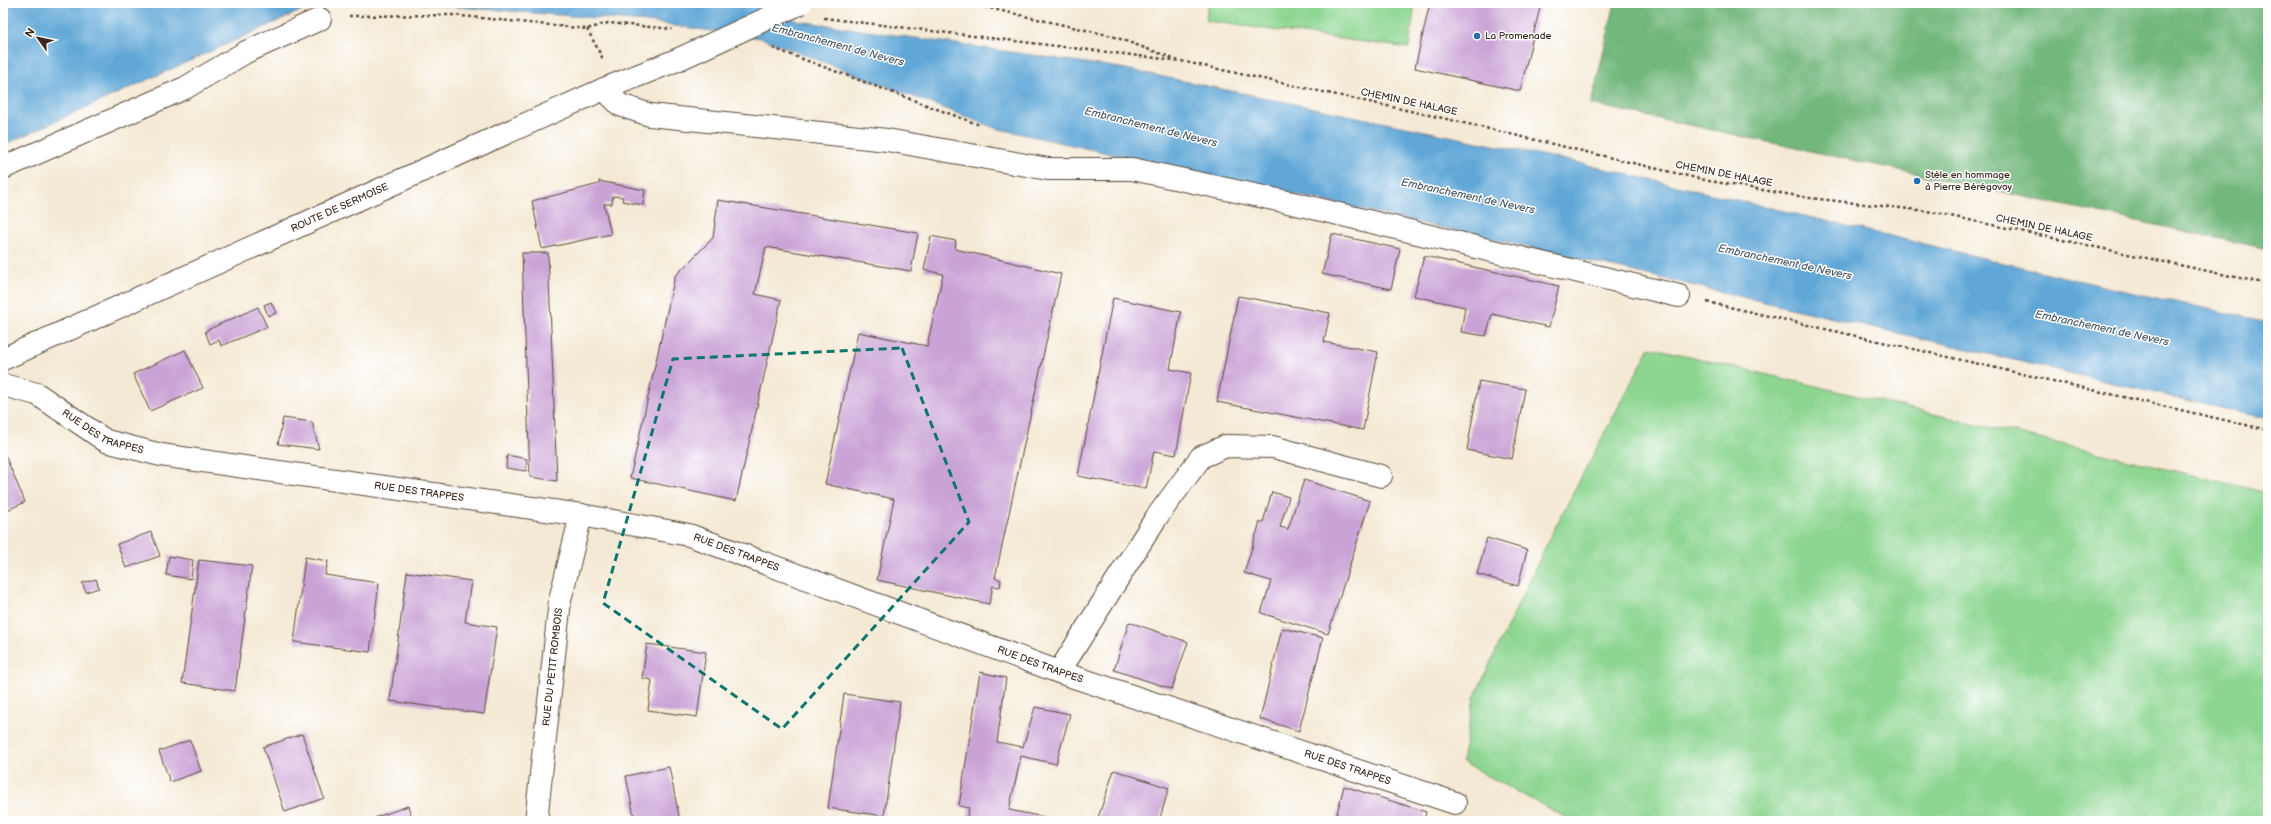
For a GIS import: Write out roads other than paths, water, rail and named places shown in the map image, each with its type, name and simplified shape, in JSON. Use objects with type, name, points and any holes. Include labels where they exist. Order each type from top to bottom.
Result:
[{"type":"street","name":"ROUTE DE SERMOISE","points":[[3,359],[604,89],[809,9]]},
{"type":"street","points":[[3,168],[184,88],[246,52],[320,19]]},
{"type":"street","points":[[604,89],[620,105],[650,115],[888,140],[1048,169],[1132,169],[1297,204],[1679,296]]},
{"type":"street","name":"RUE DES TRAPPES","points":[[3,384],[37,394],[106,440],[161,455],[581,515],[689,535],[1059,672],[1455,803]]},
{"type":"street","points":[[1059,672],[1156,518],[1201,457],[1226,446],[1273,447],[1381,476]]},
{"type":"street","name":"RUE DU PETIT ROMBOIS","points":[[536,821],[560,600],[581,515]]},
{"type":"water","points":[[3,3],[318,3],[3,145]]},
{"type":"water","name":"Embranchement de Nevers","points":[[408,3],[752,3],[799,21],[1120,68],[1575,162],[2115,289],[2268,322],[2268,419],[1493,239],[995,128],[761,38],[648,22]]},
{"type":"place","name":"La Promenade","points":[[1477,36]]},
{"type":"place","name":"Stèle en hommage à Pierre Bérégovoy","points":[[1917,181]]}]
